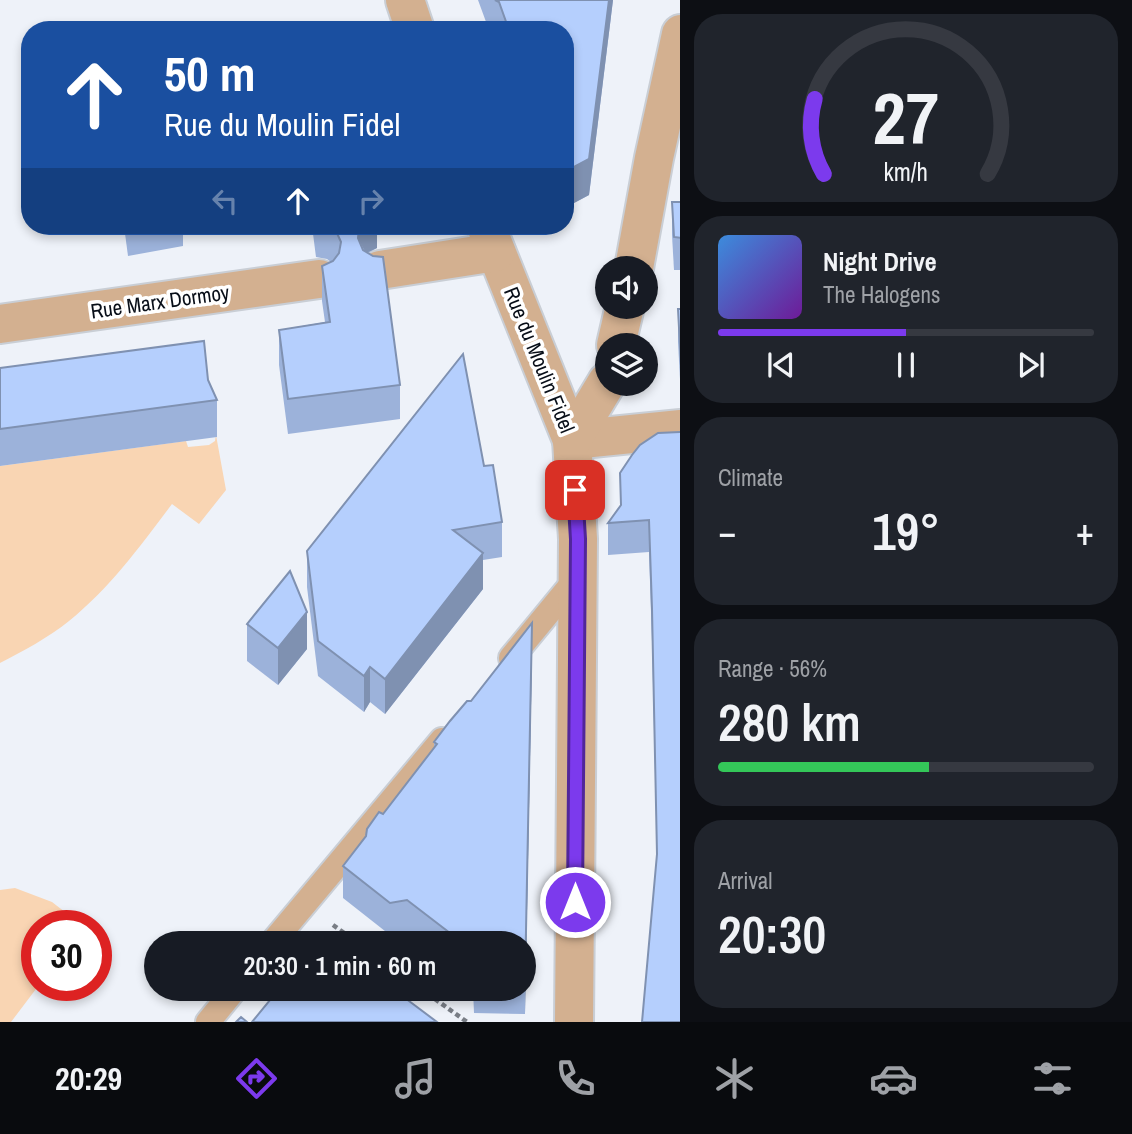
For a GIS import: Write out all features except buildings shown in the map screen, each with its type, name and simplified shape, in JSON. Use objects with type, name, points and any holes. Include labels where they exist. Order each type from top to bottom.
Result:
[{"type":"street","points":[[405,0],[412,21]]},
{"type":"street","points":[[636,256],[680,34]]},
{"type":"street","points":[[380,270],[491,239]]},
{"type":"street","name":"Rue du Moulin Fidel","points":[[491,239],[572,440],[578,539],[574,1022]]},
{"type":"street","name":"Rue Marx Dormoy","points":[[0,324],[319,279]]},
{"type":"street","points":[[572,440],[599,396]]},
{"type":"street","points":[[572,440],[680,429]]},
{"type":"lane","points":[[498,673],[578,578]]},
{"type":"lane","points":[[282,931],[454,726]]},
{"type":"lane","points":[[208,1022],[225,1001]]},
{"type":"path","points":[[438,1001],[467,1022]]},
{"type":"shaded area","points":[[216,435],[226,490],[199,524],[172,504],[124,566],[84,608],[53,633],[0,663],[0,466],[186,441],[188,447],[209,445],[215,441]]},
{"type":"shaded area","points":[[15,888],[52,902],[62,910],[21,910],[21,1001],[27,1001],[11,1022],[0,1022],[0,890]]},
{"type":"route","points":[[575,490],[578,539],[575,902]]}]
